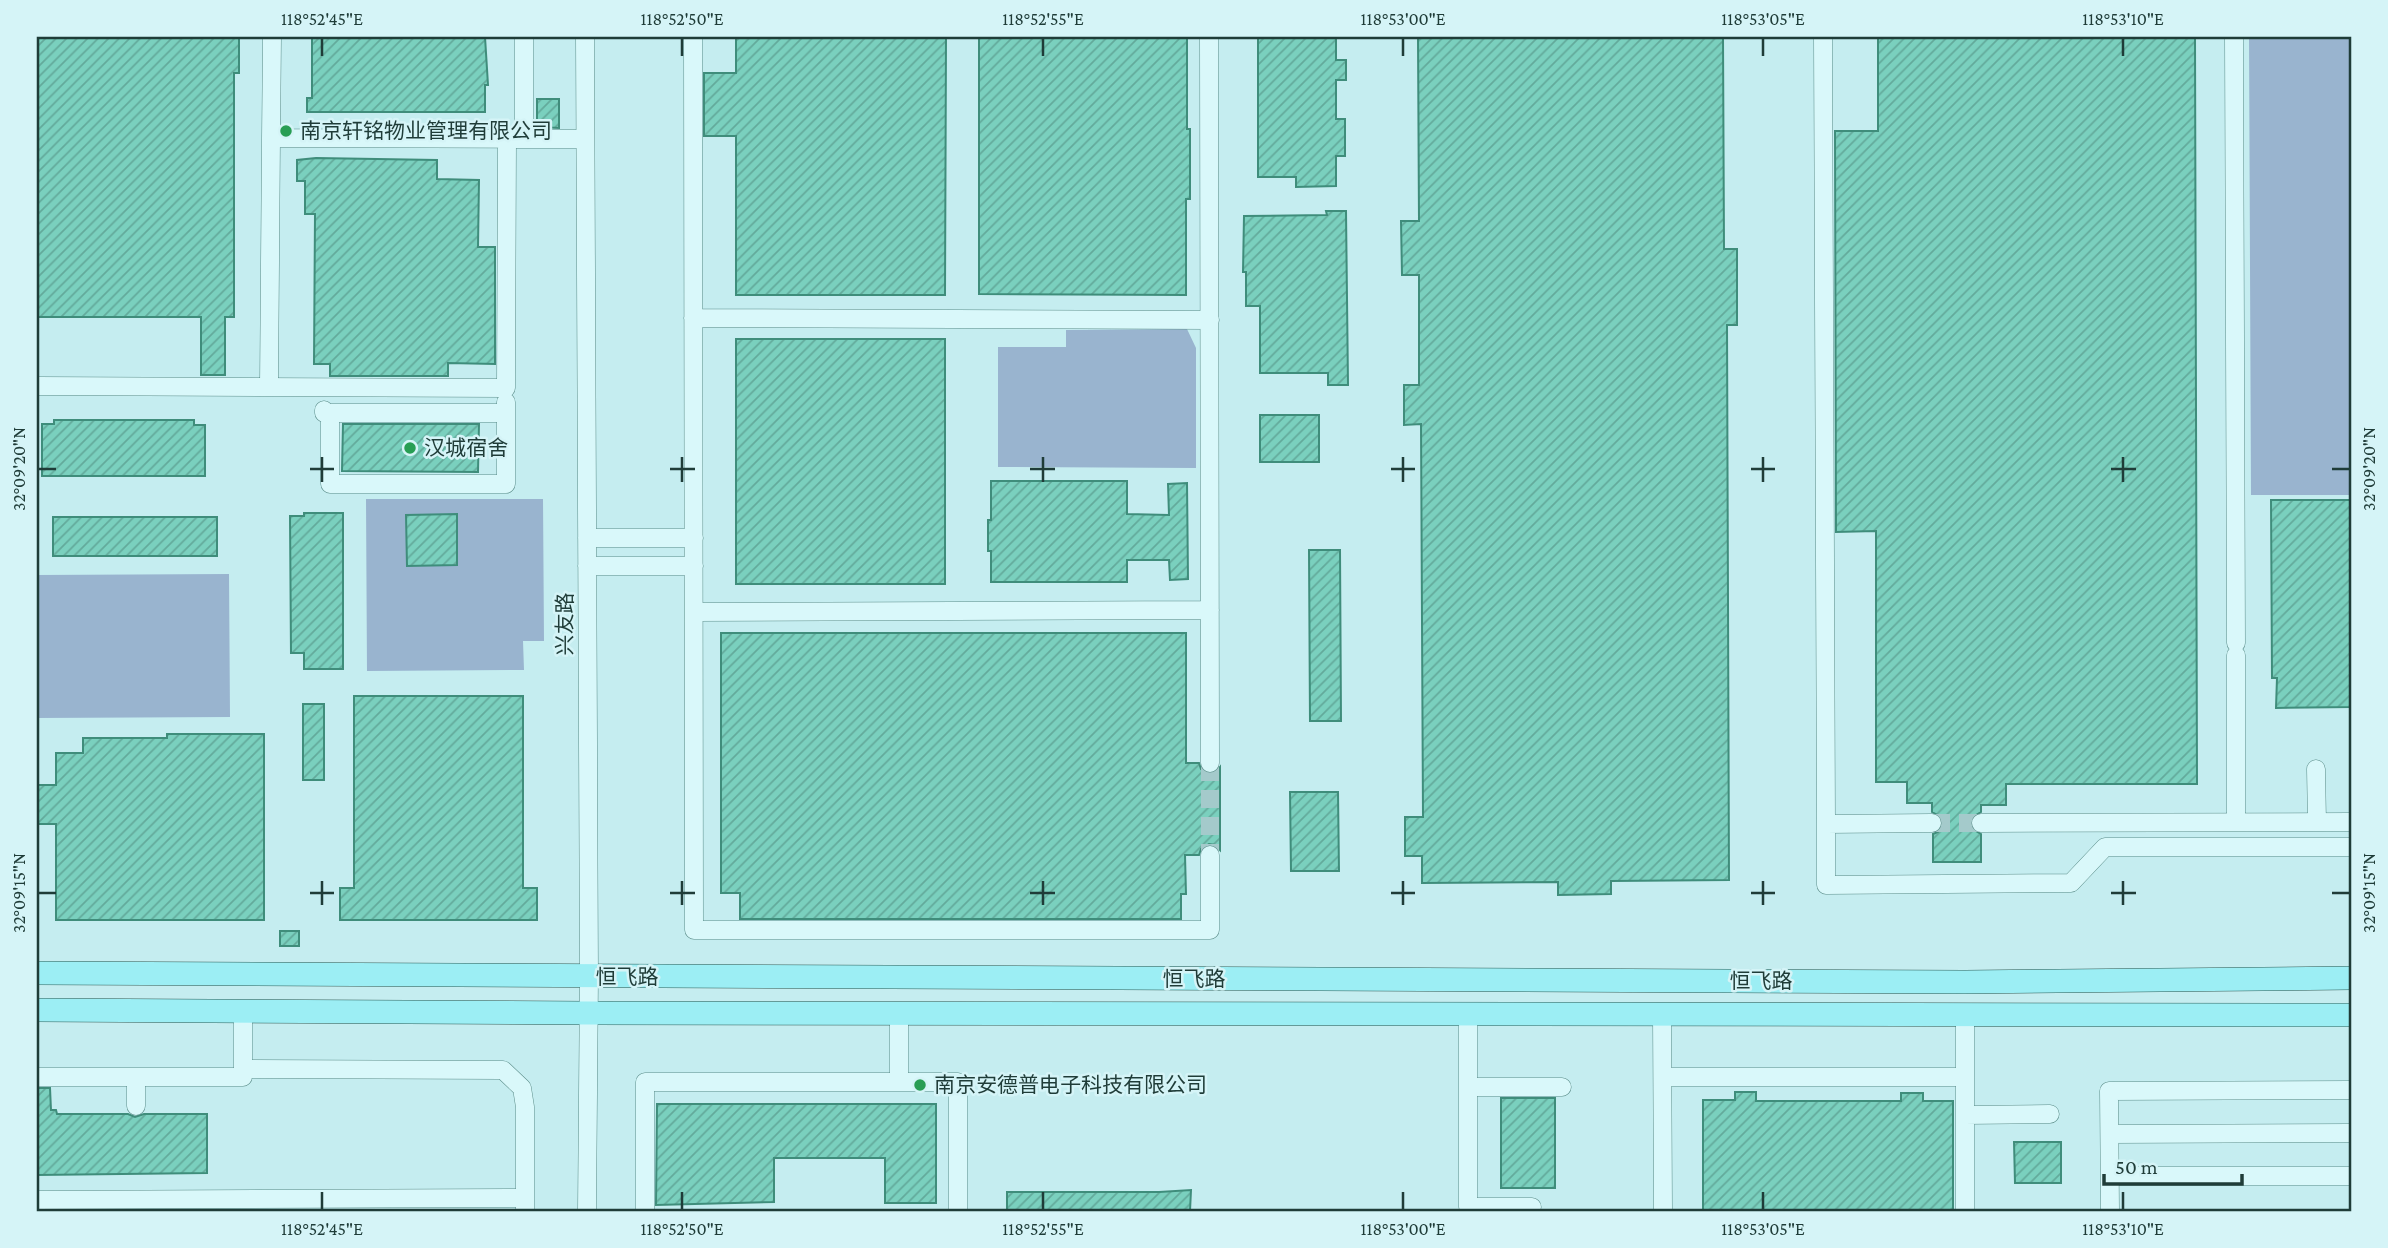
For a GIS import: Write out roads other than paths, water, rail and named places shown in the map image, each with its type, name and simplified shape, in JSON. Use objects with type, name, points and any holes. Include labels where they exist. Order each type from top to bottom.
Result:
[{"type":"main road","name":"恒飞路","points":[[37,973],[1951,982],[2351,978]]},
{"type":"main road","name":"恒飞路","points":[[37,1010],[899,1014],[2351,1015]]},
{"type":"street","points":[[269,387],[272,37]]},
{"type":"street","points":[[330,413],[330,484],[506,484],[506,388],[515,139],[524,37]]},
{"type":"street","name":"兴友路","points":[[585,37],[589,977],[587,1211]]},
{"type":"street","points":[[693,37],[694,930],[1210,930],[1210,855]]},
{"type":"street","points":[[1209,37],[1210,763]]},
{"type":"street","points":[[1823,37],[1826,885],[2071,883],[2105,847],[2351,847]]},
{"type":"street","points":[[2234,37],[2236,822]]},
{"type":"street","points":[[271,138],[585,139]]},
{"type":"street","points":[[694,318],[1210,320]]},
{"type":"street","points":[[37,386],[506,388]]},
{"type":"street","points":[[324,387],[324,413],[506,413]]},
{"type":"street","points":[[587,538],[694,538]]},
{"type":"street","points":[[587,566],[694,566]]},
{"type":"street","points":[[694,612],[1210,610]]},
{"type":"street","points":[[2316,769],[2317,822]]},
{"type":"street","points":[[1981,823],[2351,822]]},
{"type":"street","points":[[1826,824],[1933,823]]},
{"type":"street","points":[[37,1077],[243,1077],[243,1011]]},
{"type":"street","points":[[1662,1013],[1663,1211]]},
{"type":"street","points":[[899,1014],[899,1082]]},
{"type":"street","points":[[1468,1014],[1468,1207],[1532,1207]]},
{"type":"street","points":[[1965,1015],[1965,1211]]},
{"type":"street","points":[[37,1200],[525,1204],[525,1107],[522,1088],[503,1070],[243,1069]]},
{"type":"street","points":[[136,1077],[136,1106]]},
{"type":"street","points":[[1663,1077],[1965,1077]]},
{"type":"street","points":[[645,1211],[645,1082],[958,1082],[958,1211]]},
{"type":"street","points":[[1468,1087],[1562,1087]]},
{"type":"street","points":[[2110,1211],[2109,1091],[2351,1090]]},
{"type":"street","points":[[1965,1115],[2050,1114]]},
{"type":"street","points":[[2110,1134],[2351,1133]]},
{"type":"street","points":[[2110,1176],[2351,1175]]},
{"type":"tunnel","points":[[1210,763],[1210,855]]},
{"type":"tunnel","points":[[1932,823],[1981,823]]},
{"type":"place","name":"南京轩铭物业管理有限公司","points":[[286,131]]},
{"type":"place","name":"汉城宿舍","points":[[410,448]]},
{"type":"place","name":"南京安德普电子科技有限公司","points":[[920,1085]]}]
